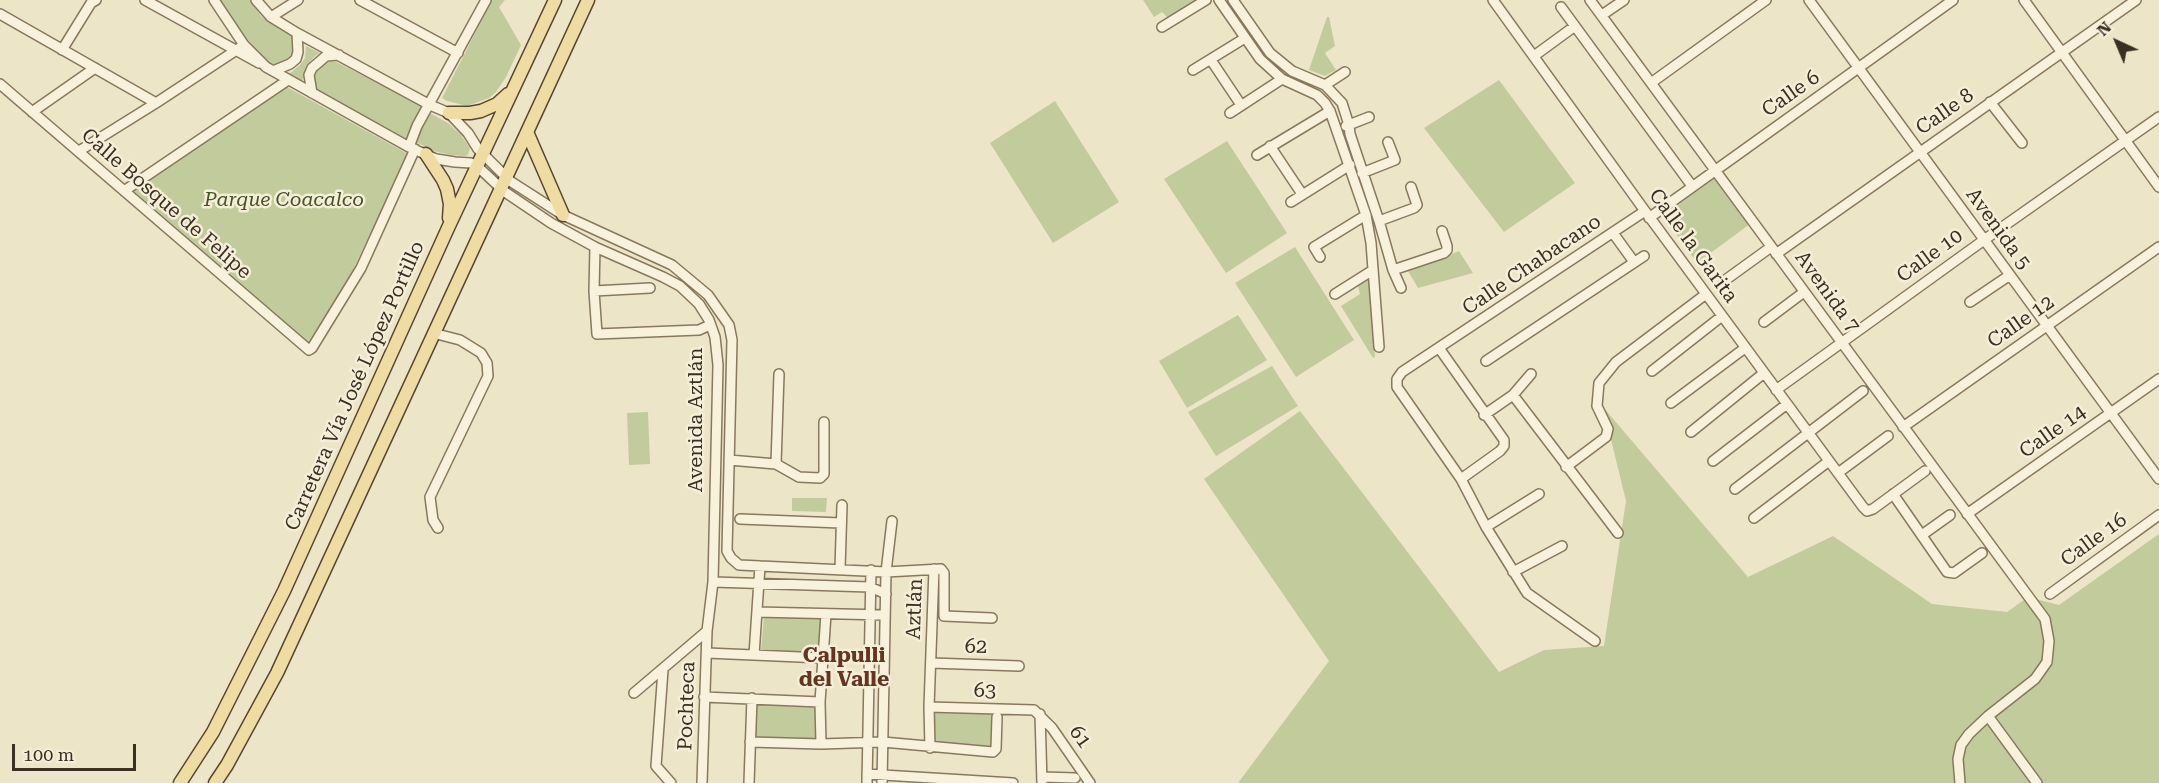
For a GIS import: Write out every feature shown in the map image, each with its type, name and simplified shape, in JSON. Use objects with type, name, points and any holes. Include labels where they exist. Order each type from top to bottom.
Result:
[{"type":"main road","name":"Carretera Vía José López Portillo","points":[[180,783],[213,732],[249,663],[338,474],[448,228],[474,164],[483,153],[555,0]]},
{"type":"main road","points":[[215,783],[238,746],[277,673],[588,0]]},
{"type":"main road","points":[[449,113],[470,113],[495,106],[504,100],[519,78]]},
{"type":"main road","points":[[527,132],[563,215]]},
{"type":"main road","points":[[417,150],[443,180],[447,189],[450,204],[448,228]]},
{"type":"street","points":[[145,0],[417,150],[436,159],[474,164]]},
{"type":"street","points":[[214,0],[244,45],[270,69]]},
{"type":"street","points":[[256,0],[271,17],[297,33],[449,113],[468,133],[503,183]]},
{"type":"street","points":[[271,17],[298,0]]},
{"type":"street","points":[[360,0],[458,53]]},
{"type":"street","points":[[417,150],[417,126],[484,3],[473,0]]},
{"type":"street","points":[[1162,27],[1206,0]]},
{"type":"street","points":[[1219,0],[1260,59],[1282,80],[1317,95],[1326,102],[1366,215],[1371,243],[1379,347]]},
{"type":"street","points":[[1233,0],[1270,53],[1292,70],[1325,85],[1342,103],[1384,242],[1401,288]]},
{"type":"street","name":"Calle la Garita","points":[[1493,0],[1647,215],[1863,507],[1867,511],[1873,509],[1893,494]]},
{"type":"street","name":"Avenida 7","points":[[1590,0],[2045,619],[2049,641],[2047,662],[2035,679],[1988,716]]},
{"type":"street","points":[[1602,15],[1624,0]]},
{"type":"street","points":[[1651,83],[1766,0]]},
{"type":"street","name":"Avenida 5","points":[[1809,0],[2159,479]]},
{"type":"street","name":"Calle 6","points":[[1647,215],[1692,186],[1953,0]]},
{"type":"street","points":[[2024,0],[2159,187]]},
{"type":"street","name":"Calle 8","points":[[1724,281],[1774,251],[1920,152],[2136,0]]},
{"type":"street","points":[[62,50],[91,1]]},
{"type":"street","points":[[1561,7],[1692,186]]},
{"type":"street","points":[[0,14],[156,103]]},
{"type":"street","points":[[1534,56],[1575,26]]},
{"type":"street","points":[[270,69],[290,64],[296,59],[297,33]]},
{"type":"street","points":[[1193,70],[1245,38]]},
{"type":"street","points":[[79,150],[244,45]]},
{"type":"street","points":[[312,93],[309,75],[312,68],[326,57],[339,55]]},
{"type":"street","points":[[1210,60],[1241,105]]},
{"type":"street","points":[[32,112],[95,68]]},
{"type":"street","points":[[1325,85],[1345,72]]},
{"type":"street","points":[[124,191],[288,80]]},
{"type":"street","points":[[1230,113],[1282,80]]},
{"type":"street","name":"Calle Bosque de Felipe","points":[[0,84],[309,350],[360,268],[417,150]]},
{"type":"street","points":[[1990,102],[2022,143]]},
{"type":"street","points":[[1257,155],[1330,111]]},
{"type":"street","points":[[1336,130],[1369,117]]},
{"type":"street","name":"Calle 10","points":[[1776,390],[2159,117]]},
{"type":"street","points":[[1362,173],[1395,160],[1388,142]]},
{"type":"street","points":[[1270,146],[1302,194]]},
{"type":"street","name":"Avenida Aztlán","points":[[474,164],[503,183],[563,215],[672,265],[708,295],[722,313],[729,325],[732,340],[726,551],[731,558],[739,565],[886,572]]},
{"type":"street","points":[[1291,202],[1350,165]]},
{"type":"street","name":"Avenida Aztlán","points":[[503,183],[557,226],[595,247],[680,286],[699,304],[711,325],[718,365],[712,582]]},
{"type":"street","points":[[1379,221],[1418,205],[1411,187]]},
{"type":"street","points":[[557,226],[563,215]]},
{"type":"street","points":[[1320,257],[1314,247],[1366,215]]},
{"type":"street","name":"Calle Chabacano","points":[[1461,479],[1397,387],[1402,372],[1613,233],[1647,215]]},
{"type":"street","points":[[1393,270],[1444,254],[1447,246],[1442,231]]},
{"type":"street","points":[[1613,233],[1634,262]]},
{"type":"street","points":[[1371,243],[1384,242]]},
{"type":"street","points":[[595,247],[594,291],[597,334],[699,330],[711,325]]},
{"type":"street","name":"Calle 12","points":[[1903,427],[2159,247]]},
{"type":"street","points":[[1486,361],[1644,256]]},
{"type":"street","points":[[1335,294],[1373,270]]},
{"type":"street","points":[[1970,303],[2010,275]]},
{"type":"street","points":[[594,291],[650,288]]},
{"type":"street","points":[[1764,322],[1804,292]]},
{"type":"street","points":[[1566,467],[1606,437],[1608,429],[1597,406],[1599,383],[1616,362],[1706,294]]},
{"type":"street","points":[[1652,371],[1722,316]]},
{"type":"street","points":[[433,333],[460,340],[481,353],[487,363],[488,376],[430,497],[433,520],[438,528]]},
{"type":"street","points":[[1439,348],[1484,415],[1504,440],[1504,447],[1461,479],[1486,527],[1527,593],[1595,641]]},
{"type":"street","points":[[1671,403],[1745,348]]},
{"type":"street","points":[[776,464],[779,374]]},
{"type":"street","points":[[1484,415],[1513,394],[1532,374]]},
{"type":"street","points":[[1691,432],[1764,374]]},
{"type":"street","name":"Calle 14","points":[[1967,514],[2159,379]]},
{"type":"street","points":[[1736,489],[1863,391]]},
{"type":"street","points":[[1513,394],[1618,533]]},
{"type":"street","points":[[1713,461],[1787,404]]},
{"type":"street","points":[[729,460],[776,464],[799,477],[823,477],[824,422]]},
{"type":"street","points":[[1838,473],[1888,436]]},
{"type":"street","points":[[1754,518],[1829,461]]},
{"type":"street","points":[[1925,471],[1893,494],[1950,574],[1982,553]]},
{"type":"street","points":[[1486,527],[1539,494]]},
{"type":"street","points":[[840,569],[842,505]]},
{"type":"street","points":[[1922,535],[1950,515]]},
{"type":"street","name":"Calle 16","points":[[2050,594],[2159,515]]},
{"type":"street","points":[[740,519],[841,523]]},
{"type":"street","name":"Aztlán","points":[[892,521],[886,572],[934,569],[929,707],[930,748]]},
{"type":"street","points":[[713,534],[727,535]]},
{"type":"street","points":[[1513,572],[1562,546]]},
{"type":"street","points":[[754,655],[760,566]]},
{"type":"street","points":[[934,569],[941,569],[944,573],[944,616],[992,618]]},
{"type":"street","points":[[871,570],[867,779],[1013,783]]},
{"type":"street","points":[[882,779],[886,572]]},
{"type":"street","points":[[712,582],[870,587],[886,594]]},
{"type":"street","name":"Pochteca","points":[[702,783],[707,631],[712,582]]},
{"type":"street","points":[[757,612],[885,615]]},
{"type":"street","points":[[821,744],[820,702],[826,614]]},
{"type":"street","name":"Pochteca","points":[[634,693],[707,631]]},
{"type":"street","points":[[707,653],[823,658]]},
{"type":"street","name":"62","points":[[931,663],[1019,666]]},
{"type":"street","name":"Pochteca","points":[[663,670],[656,766],[671,783]]},
{"type":"street","points":[[704,697],[820,702]]},
{"type":"street","points":[[749,783],[752,698]]},
{"type":"street","name":"63","points":[[929,707],[1034,710],[1040,714]]},
{"type":"street","points":[[1040,714],[1043,780],[1075,778]]},
{"type":"street","name":"61","points":[[1040,714],[1090,783]]},
{"type":"street","points":[[1960,783],[1958,759],[1961,745],[1988,716],[2037,783]]},
{"type":"street","points":[[750,742],[821,744],[883,742],[930,748],[995,751],[997,717]]},
{"type":"green space","points":[[218,0],[250,0],[261,16],[291,34],[295,41],[293,57],[278,66],[270,65],[247,42]]},
{"type":"green space","points":[[492,0],[505,0],[499,7],[521,45],[506,77],[489,98],[467,106],[447,101],[442,98]]},
{"type":"green space","points":[[1143,0],[1198,0],[1169,19],[1162,12],[1154,17]]},
{"type":"green space","points":[[1327,17],[1329,17],[1335,46],[1325,53],[1336,70],[1325,76],[1309,70]]},
{"type":"green space","points":[[306,46],[320,53],[306,66],[302,82],[289,74],[305,58]]},
{"type":"green space","points":[[336,62],[425,107],[407,139],[318,91],[314,85],[313,76],[316,69],[323,63]]},
{"type":"green space","points":[[1499,80],[1575,183],[1504,232],[1424,128]]},
{"type":"green space","name":"Parque Coacalco","points":[[287,87],[408,154],[350,276],[308,343],[133,191]]},
{"type":"green space","points":[[1055,101],[1119,202],[1053,243],[990,143]]},
{"type":"green space","points":[[428,112],[448,123],[461,135],[470,148],[468,155],[450,155],[434,151],[414,141]]},
{"type":"green space","points":[[1227,141],[1287,233],[1226,273],[1164,179]]},
{"type":"green space","points":[[1716,177],[1750,224],[1697,263],[1663,216]]},
{"type":"green space","points":[[1295,247],[1354,340],[1296,377],[1235,283]]},
{"type":"green space","points":[[1459,251],[1473,273],[1418,288],[1408,271]]},
{"type":"green space","points":[[1369,278],[1375,357],[1373,358],[1341,306],[1360,294],[1358,286]]},
{"type":"green space","points":[[1238,315],[1267,360],[1187,408],[1159,361]]},
{"type":"green space","points":[[1272,366],[1298,406],[1216,456],[1188,412]]},
{"type":"green space","points":[[1603,407],[1748,577],[1833,536],[1932,604],[2007,612],[2028,597],[2059,605],[2159,534],[2159,783],[1238,783],[1329,661],[1204,479],[1300,411],[1499,672],[1544,650],[1604,646],[1626,501]]},
{"type":"green space","points":[[648,412],[650,464],[629,465],[627,413]]},
{"type":"green space","points":[[792,498],[827,498],[826,512],[792,511]]},
{"type":"green space","points":[[764,617],[821,619],[819,652],[761,650]]},
{"type":"green space","points":[[756,705],[816,707],[815,739],[755,738]]},
{"type":"green space","points":[[935,713],[993,714],[992,746],[934,743]]},
{"type":"district","name":"Calpulli del Valle","points":[[844,668]]}]
